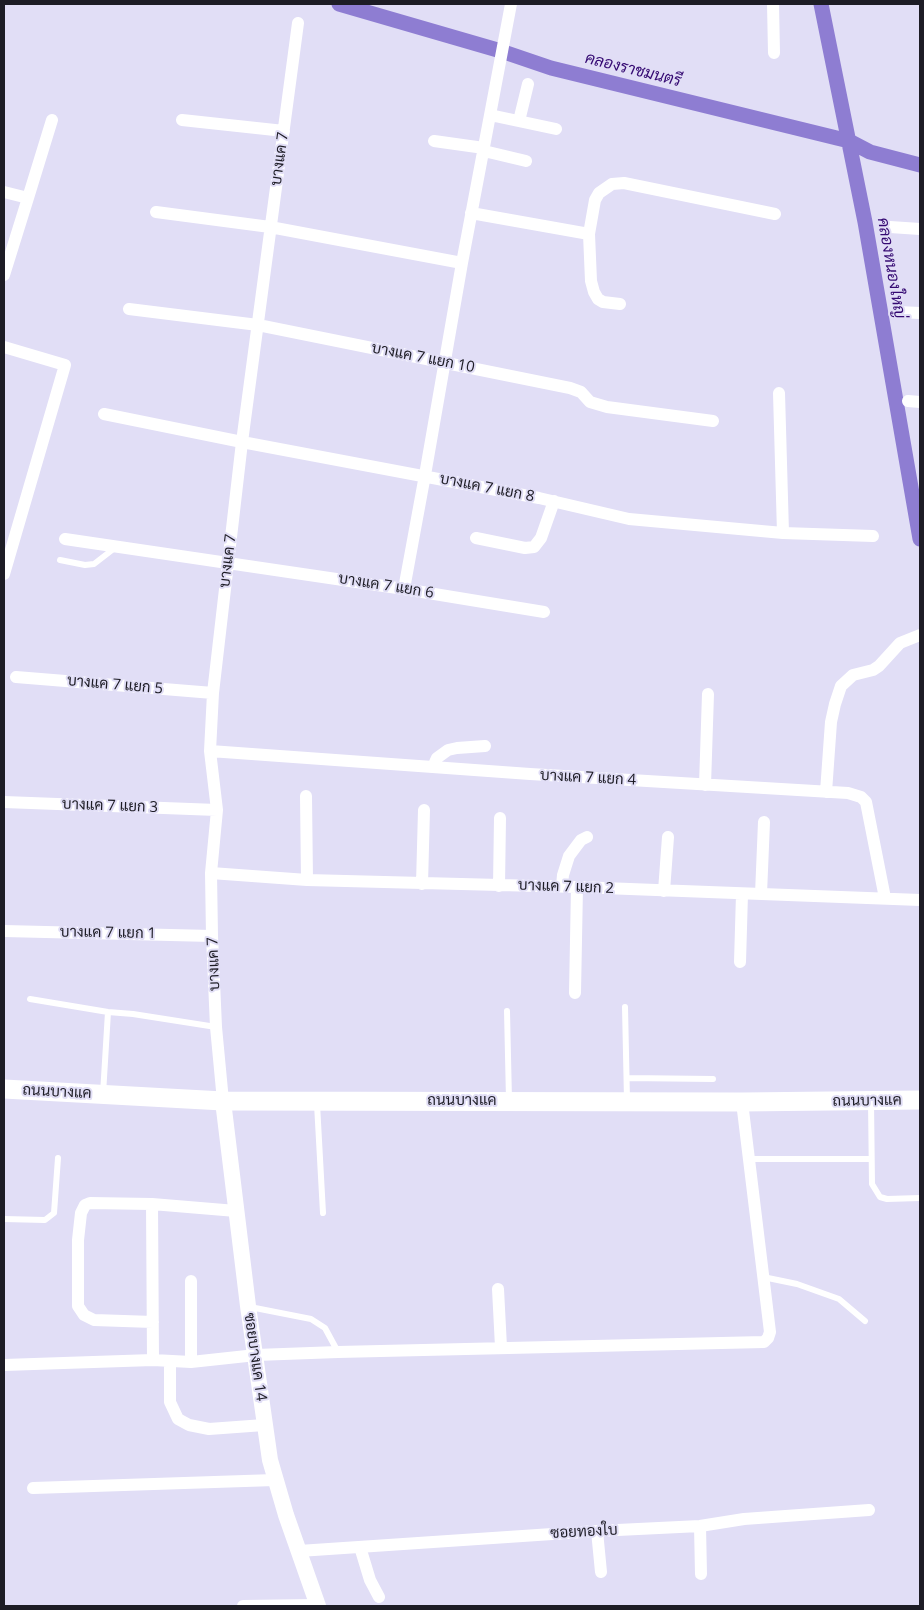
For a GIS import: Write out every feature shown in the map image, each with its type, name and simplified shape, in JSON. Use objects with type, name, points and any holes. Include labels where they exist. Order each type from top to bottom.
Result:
[{"type":"main road","name":"ถนนบางแค","points":[[4,1089],[223,1101],[742,1102],[920,1100]]},
{"type":"street","points":[[404,589],[471,213],[511,4]]},
{"type":"street","points":[[773,4],[774,53]]},
{"type":"street","name":"บางแค 7","points":[[223,1101],[216,1027],[212,936],[211,873],[217,810],[210,751],[213,693],[242,442],[298,24]]},
{"type":"street","points":[[519,121],[528,84]]},
{"type":"street","points":[[490,115],[556,129]]},
{"type":"street","points":[[4,275],[52,120]]},
{"type":"street","points":[[182,120],[284,132]]},
{"type":"street","points":[[434,141],[484,150],[526,161]]},
{"type":"street","points":[[620,304],[603,302],[598,299],[591,282],[589,234],[595,200],[599,193],[612,184],[624,183],[775,214]]},
{"type":"street","points":[[4,192],[28,198]]},
{"type":"street","points":[[156,212],[270,227],[462,263]]},
{"type":"street","points":[[471,213],[589,234]]},
{"type":"street","points":[[890,227],[920,229]]},
{"type":"street","name":"บางแค 7 แยก 10","points":[[129,308],[258,325],[570,388],[581,392],[590,402],[607,406],[713,421]]},
{"type":"street","points":[[897,312],[920,313]]},
{"type":"street","points":[[4,348],[65,365],[4,574]]},
{"type":"street","points":[[779,393],[783,534]]},
{"type":"street","name":"บางแค 7 แยก 8","points":[[104,414],[554,501],[629,519],[783,534],[873,536]]},
{"type":"street","points":[[476,538],[525,548],[534,547],[541,538],[554,501]]},
{"type":"street","name":"บางแค 7 แยก 6","points":[[65,539],[404,589],[544,612]]},
{"type":"street","points":[[826,792],[831,722],[841,686],[853,675],[879,666],[900,644],[920,634]]},
{"type":"street","name":"บางแค 7 แยก 5","points":[[16,677],[213,693]]},
{"type":"street","points":[[705,785],[708,694]]},
{"type":"street","points":[[434,767],[437,758],[448,750],[485,746]]},
{"type":"street","name":"บางแค 7 แยก 4","points":[[210,751],[854,795],[861,797],[866,802],[885,898]]},
{"type":"street","points":[[306,796],[307,880]]},
{"type":"street","name":"บางแค 7 แยก 3","points":[[4,802],[217,810]]},
{"type":"street","points":[[422,884],[424,810]]},
{"type":"street","points":[[499,886],[500,818]]},
{"type":"street","points":[[761,894],[764,822]]},
{"type":"street","points":[[562,886],[563,875],[569,856],[581,840],[587,837]]},
{"type":"street","points":[[664,891],[668,837]]},
{"type":"street","name":"บางแค 7 แยก 2","points":[[211,873],[307,880],[562,886],[920,900]]},
{"type":"street","points":[[575,992],[577,887]]},
{"type":"street","points":[[740,962],[742,894]]},
{"type":"street","name":"บางแค 7 แยก 1","points":[[4,931],[212,936]]},
{"type":"street","name":"ซอยบางแค 14","points":[[223,1101],[264,1425],[275,1480],[318,1605]]},
{"type":"street","points":[[4,1366],[153,1360],[191,1362],[256,1355],[338,1352],[764,1342],[770,1332],[742,1102]]},
{"type":"street","points":[[153,1322],[94,1320],[84,1315],[78,1306],[78,1240],[81,1213],[85,1205],[90,1203],[152,1204],[236,1210]]},
{"type":"street","points":[[152,1204],[153,1360]]},
{"type":"street","points":[[191,1281],[191,1362]]},
{"type":"street","points":[[498,1289],[501,1348]]},
{"type":"street","points":[[170,1360],[170,1402],[178,1419],[189,1425],[209,1429],[264,1425]]},
{"type":"street","points":[[33,1488],[275,1480]]},
{"type":"street","name":"ซอยทองใบ","points":[[299,1551],[700,1526],[744,1519],[869,1510]]},
{"type":"street","points":[[700,1526],[701,1574]]},
{"type":"street","points":[[597,1531],[601,1572]]},
{"type":"street","points":[[360,1547],[370,1580],[379,1597]]},
{"type":"street","points":[[243,1606],[318,1605]]},
{"type":"lane","points":[[60,560],[85,565],[94,564],[117,546]]},
{"type":"lane","points":[[30,999],[216,1027]]},
{"type":"lane","points":[[626,1007],[627,1101]]},
{"type":"lane","points":[[507,1011],[509,1101]]},
{"type":"lane","points":[[103,1095],[108,1012]]},
{"type":"lane","points":[[627,1078],[713,1079]]},
{"type":"lane","points":[[871,1101],[872,1184],[880,1197],[887,1199],[920,1198]]},
{"type":"lane","points":[[317,1102],[323,1213]]},
{"type":"lane","points":[[4,1219],[45,1220],[54,1213],[58,1158]]},
{"type":"lane","points":[[749,1159],[871,1159]]},
{"type":"lane","points":[[763,1277],[797,1284],[839,1299],[865,1321]]},
{"type":"lane","points":[[248,1306],[311,1319],[326,1328],[338,1352]]},
{"type":"waterway","name":"คลองราชมนตรี","points":[[339,4],[501,51],[551,68],[849,141],[870,152],[920,165]]},
{"type":"waterway","name":"คลองหนองใหญ่","points":[[821,4],[865,222],[920,539]]}]
